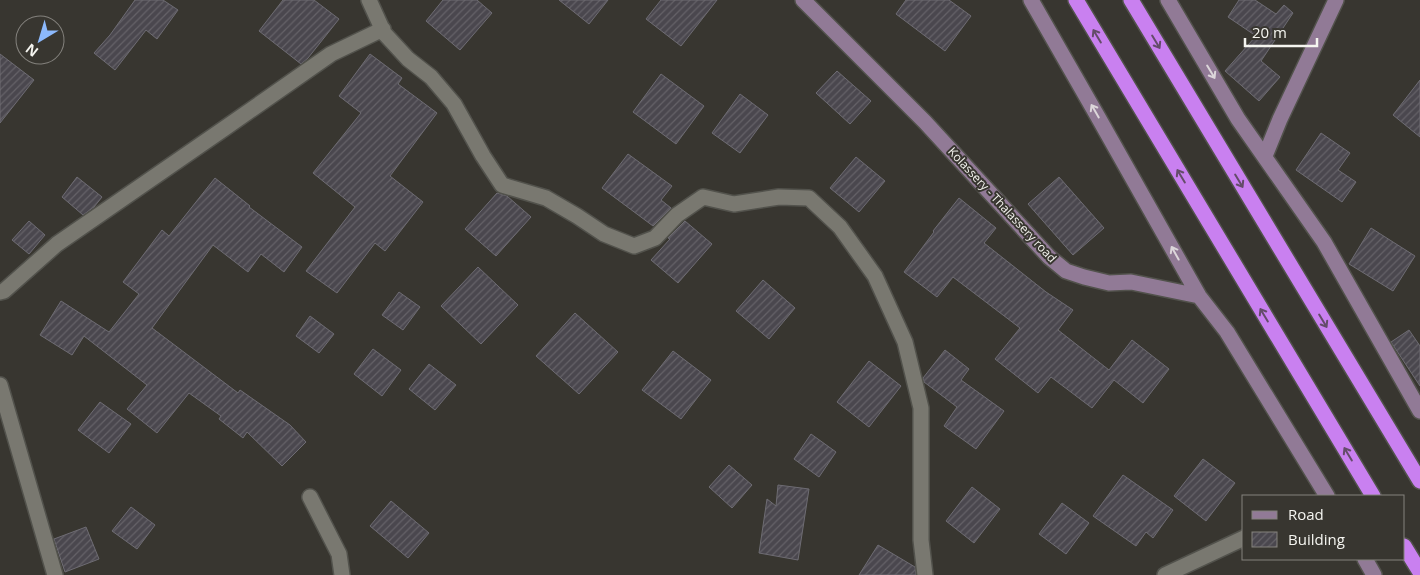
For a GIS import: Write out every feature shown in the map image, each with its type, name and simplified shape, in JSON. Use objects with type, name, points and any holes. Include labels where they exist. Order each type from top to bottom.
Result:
[{"type":"highway","points":[[1076,0],[1372,495]]},
{"type":"highway","points":[[1131,0],[1420,481]]},
{"type":"highway","points":[[1405,548],[1420,572]]},
{"type":"main road","name":"Kolassery - Thalassery road","points":[[803,0],[925,122],[1050,257],[1066,271],[1110,283],[1130,282],[1199,296]]},
{"type":"main road","points":[[1031,0],[1199,296],[1227,332],[1326,495]]},
{"type":"main road","points":[[1168,0],[1238,119],[1324,242],[1420,411]]},
{"type":"main road","points":[[1265,156],[1280,119],[1336,0]]},
{"type":"main road","points":[[1366,560],[1374,575]]},
{"type":"street","points":[[369,0],[384,33],[408,59],[431,76],[454,104],[483,156],[502,185],[546,198],[604,234],[634,246],[655,238],[677,214],[703,197],[734,204],[779,197],[809,198],[840,227],[875,276],[905,342],[921,408],[921,540],[924,575]]},
{"type":"street","points":[[0,292],[57,244],[331,54],[382,28]]},
{"type":"street","points":[[0,385],[55,575]]},
{"type":"street","points":[[310,497],[339,554],[342,575]]},
{"type":"street","points":[[1165,575],[1242,539]]},
{"type":"building","points":[[135,0],[163,0],[178,10],[157,39],[146,30],[115,70],[94,53],[110,35]]},
{"type":"building","points":[[283,0],[314,0],[339,19],[301,64],[259,31]]},
{"type":"building","points":[[443,0],[477,0],[492,13],[460,50],[426,21]]},
{"type":"building","points":[[559,0],[608,0],[589,24]]},
{"type":"building","points":[[661,0],[717,0],[681,46],[646,19]]},
{"type":"building","points":[[906,0],[949,0],[971,16],[945,51],[896,14]]},
{"type":"building","points":[[1239,0],[1255,0],[1276,14],[1284,5],[1293,13],[1261,61],[1280,77],[1259,101],[1225,71],[1256,36],[1228,17]]},
{"type":"building","points":[[0,54],[34,80],[0,123]]},
{"type":"building","points":[[370,54],[402,78],[398,84],[437,113],[390,176],[423,202],[385,251],[375,243],[337,293],[306,271],[355,207],[313,173],[361,113],[339,96]]},
{"type":"building","points":[[837,71],[871,101],[850,124],[816,93]]},
{"type":"building","points":[[661,74],[704,106],[676,144],[633,112]]},
{"type":"building","points":[[1420,80],[1420,137],[1393,115]]},
{"type":"building","points":[[740,94],[768,115],[740,153],[712,133]]},
{"type":"building","points":[[1321,133],[1350,153],[1338,170],[1356,182],[1342,202],[1296,170]]},
{"type":"building","points":[[628,154],[672,186],[661,200],[671,208],[653,226],[602,188]]},
{"type":"building","points":[[856,157],[885,181],[859,212],[830,188]]},
{"type":"building","points":[[77,177],[102,197],[94,207],[83,215],[62,197]]},
{"type":"building","points":[[1059,177],[1104,228],[1073,255],[1028,204]]},
{"type":"building","points":[[215,178],[249,207],[302,247],[284,272],[261,254],[248,272],[213,245],[152,328],[238,393],[240,390],[290,425],[306,442],[282,466],[247,432],[243,438],[219,419],[221,416],[189,393],[157,433],[127,409],[147,385],[84,336],[72,355],[40,335],[61,301],[109,332],[139,294],[123,282],[162,230],[169,236]]},
{"type":"building","points":[[497,193],[507,196],[531,217],[496,256],[465,229]]},
{"type":"building","points":[[959,198],[996,228],[984,243],[1046,292],[1073,310],[1058,330],[1109,370],[1132,340],[1169,369],[1143,403],[1114,380],[1092,408],[1051,377],[1038,393],[995,359],[1020,328],[953,277],[937,297],[904,272]]},
{"type":"building","points":[[29,221],[45,235],[29,254],[12,240]]},
{"type":"building","points":[[685,221],[712,244],[678,283],[651,260],[670,239],[668,238]]},
{"type":"building","points":[[1371,228],[1415,256],[1393,291],[1349,264]]},
{"type":"building","points":[[478,267],[518,305],[481,344],[441,306]]},
{"type":"building","points":[[763,280],[795,308],[769,339],[736,311]]},
{"type":"building","points":[[399,292],[420,307],[403,330],[382,315]]},
{"type":"building","points":[[575,313],[618,352],[579,394],[536,356]]},
{"type":"building","points":[[310,316],[334,334],[319,353],[296,336]]},
{"type":"building","points":[[1409,330],[1420,346],[1420,386],[1391,342]]},
{"type":"building","points":[[373,349],[401,370],[382,396],[354,374]]},
{"type":"building","points":[[945,350],[969,369],[961,380],[1004,411],[976,449],[944,426],[957,407],[924,382],[923,378]]},
{"type":"building","points":[[673,351],[711,380],[681,419],[642,390]]},
{"type":"building","points":[[869,361],[901,386],[869,427],[837,402]]},
{"type":"building","points":[[429,364],[456,385],[435,410],[409,389]]},
{"type":"building","points":[[100,402],[131,424],[109,453],[78,430]]},
{"type":"building","points":[[811,434],[836,452],[819,477],[794,459]]},
{"type":"building","points":[[1203,459],[1235,483],[1206,521],[1174,496]]},
{"type":"building","points":[[729,465],[752,485],[732,508],[709,487]]},
{"type":"building","points":[[1123,475],[1173,510],[1153,538],[1146,532],[1136,546],[1093,516]]},
{"type":"building","points":[[778,485],[809,489],[798,560],[759,553],[767,499],[776,506]]},
{"type":"building","points":[[972,487],[1000,509],[974,543],[946,521]]},
{"type":"building","points":[[391,501],[429,533],[408,558],[370,526]]},
{"type":"building","points":[[1062,503],[1089,523],[1066,554],[1039,534]]},
{"type":"building","points":[[131,507],[155,525],[137,549],[112,531]]},
{"type":"building","points":[[86,527],[99,559],[65,572],[54,539]]},
{"type":"building","points":[[878,545],[915,567],[916,575],[859,575]]}]
